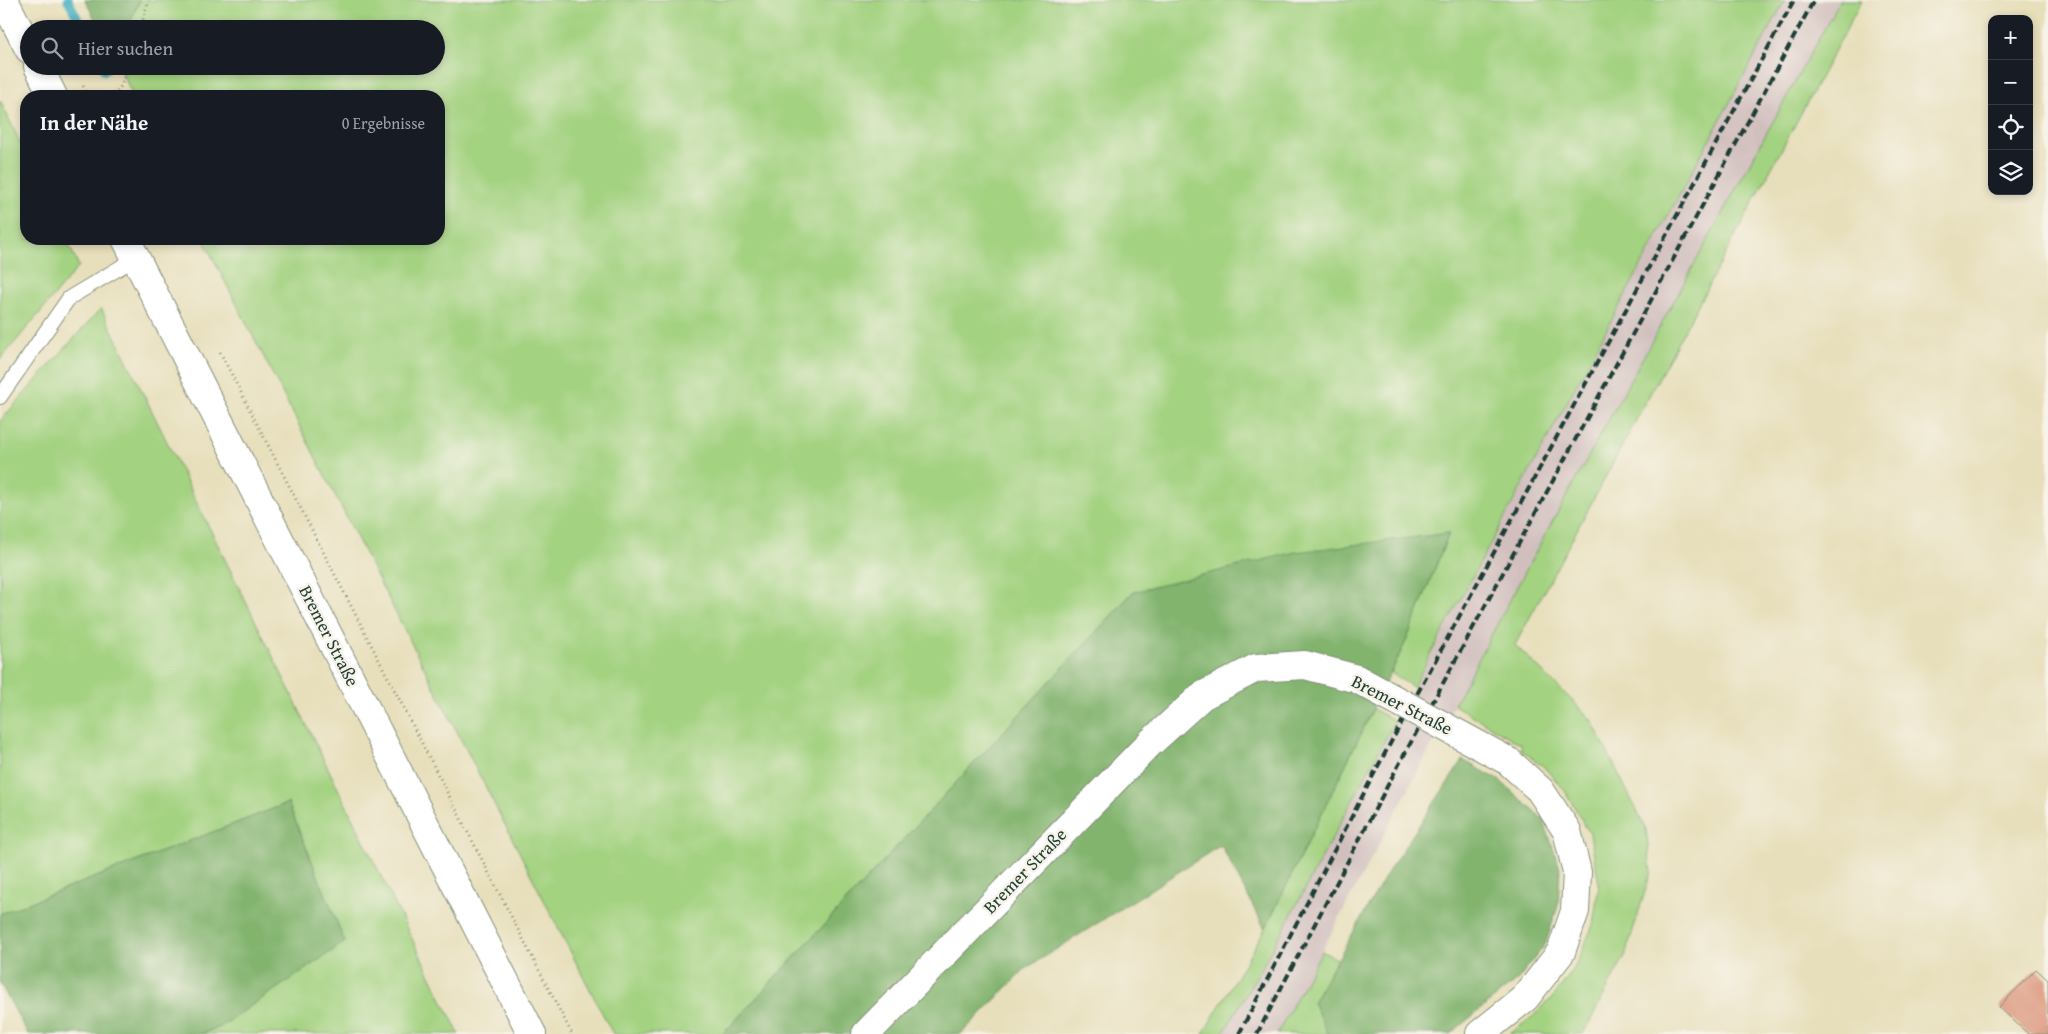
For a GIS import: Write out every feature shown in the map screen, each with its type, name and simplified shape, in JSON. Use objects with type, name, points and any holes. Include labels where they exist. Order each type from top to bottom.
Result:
[{"type":"street","points":[[4,0],[20,31]]},
{"type":"street","points":[[42,75],[50,90]]},
{"type":"street","name":"Bremer Straße","points":[[131,248],[532,1034]]},
{"type":"street","name":"Bremer Straße","points":[[866,1034],[1150,743],[1202,696],[1256,668],[1305,665],[1357,679],[1508,761],[1540,790],[1567,831],[1577,872],[1575,911],[1561,952],[1526,998],[1480,1034]]},
{"type":"lane","points":[[0,396],[69,298],[131,248]]},
{"type":"path","points":[[143,20],[149,0]]},
{"type":"path","points":[[118,90],[122,85],[125,75]]},
{"type":"path","points":[[216,345],[572,1034]]},
{"type":"shaded area","points":[[1785,0],[1840,0],[1534,555],[1277,1034],[1223,1034],[1283,930]]},
{"type":"green space","points":[[85,0],[140,0],[131,20],[95,20]]},
{"type":"green space","points":[[140,0],[1785,0],[1413,687],[1391,673],[1407,639],[1449,533],[1133,592],[723,1034],[613,1034],[206,245],[445,245],[445,90],[130,90],[123,75],[445,75],[445,20],[131,20]]},
{"type":"green space","points":[[1840,0],[1862,0],[1515,645],[1591,719],[1646,829],[1651,872],[1625,956],[1583,1034],[1510,1034],[1532,1017],[1555,995],[1575,967],[1593,925],[1599,884],[1590,834],[1565,791],[1543,766],[1520,749],[1522,745],[1454,705],[1534,555]]},
{"type":"green space","points":[[0,100],[20,142],[20,245],[69,245],[79,266],[0,360]]},
{"type":"green space","points":[[101,308],[459,1034],[200,1034],[220,1027],[345,942],[288,803],[0,914],[0,421]]},
{"type":"green space","points":[[1449,533],[1407,639],[1265,929],[1221,845],[1025,969],[961,1034],[723,1034],[1133,592],[1296,552]]},
{"type":"green space","points":[[1373,709],[1395,721],[1283,930],[1223,1034],[1203,1034],[1265,929]]},
{"type":"green space","points":[[1463,760],[1499,780],[1543,819],[1560,868],[1558,906],[1545,945],[1518,979],[1450,1034],[1328,1034],[1313,1002],[1391,867]]},
{"type":"green space","points":[[288,803],[345,942],[220,1027],[200,1034],[28,1034],[0,983],[0,914]]},
{"type":"green space","points":[[1322,951],[1337,959],[1313,1002],[1328,1034],[1277,1034]]},
{"type":"building","points":[[2036,969],[2048,980],[2048,1034],[2028,1034],[1999,1007]]},
{"type":"waterway","points":[[68,0],[78,20]]},
{"type":"railway","points":[[1239,1034],[1378,766],[1794,0]]},
{"type":"railway","points":[[1257,1034],[1391,779],[1814,0]]}]
